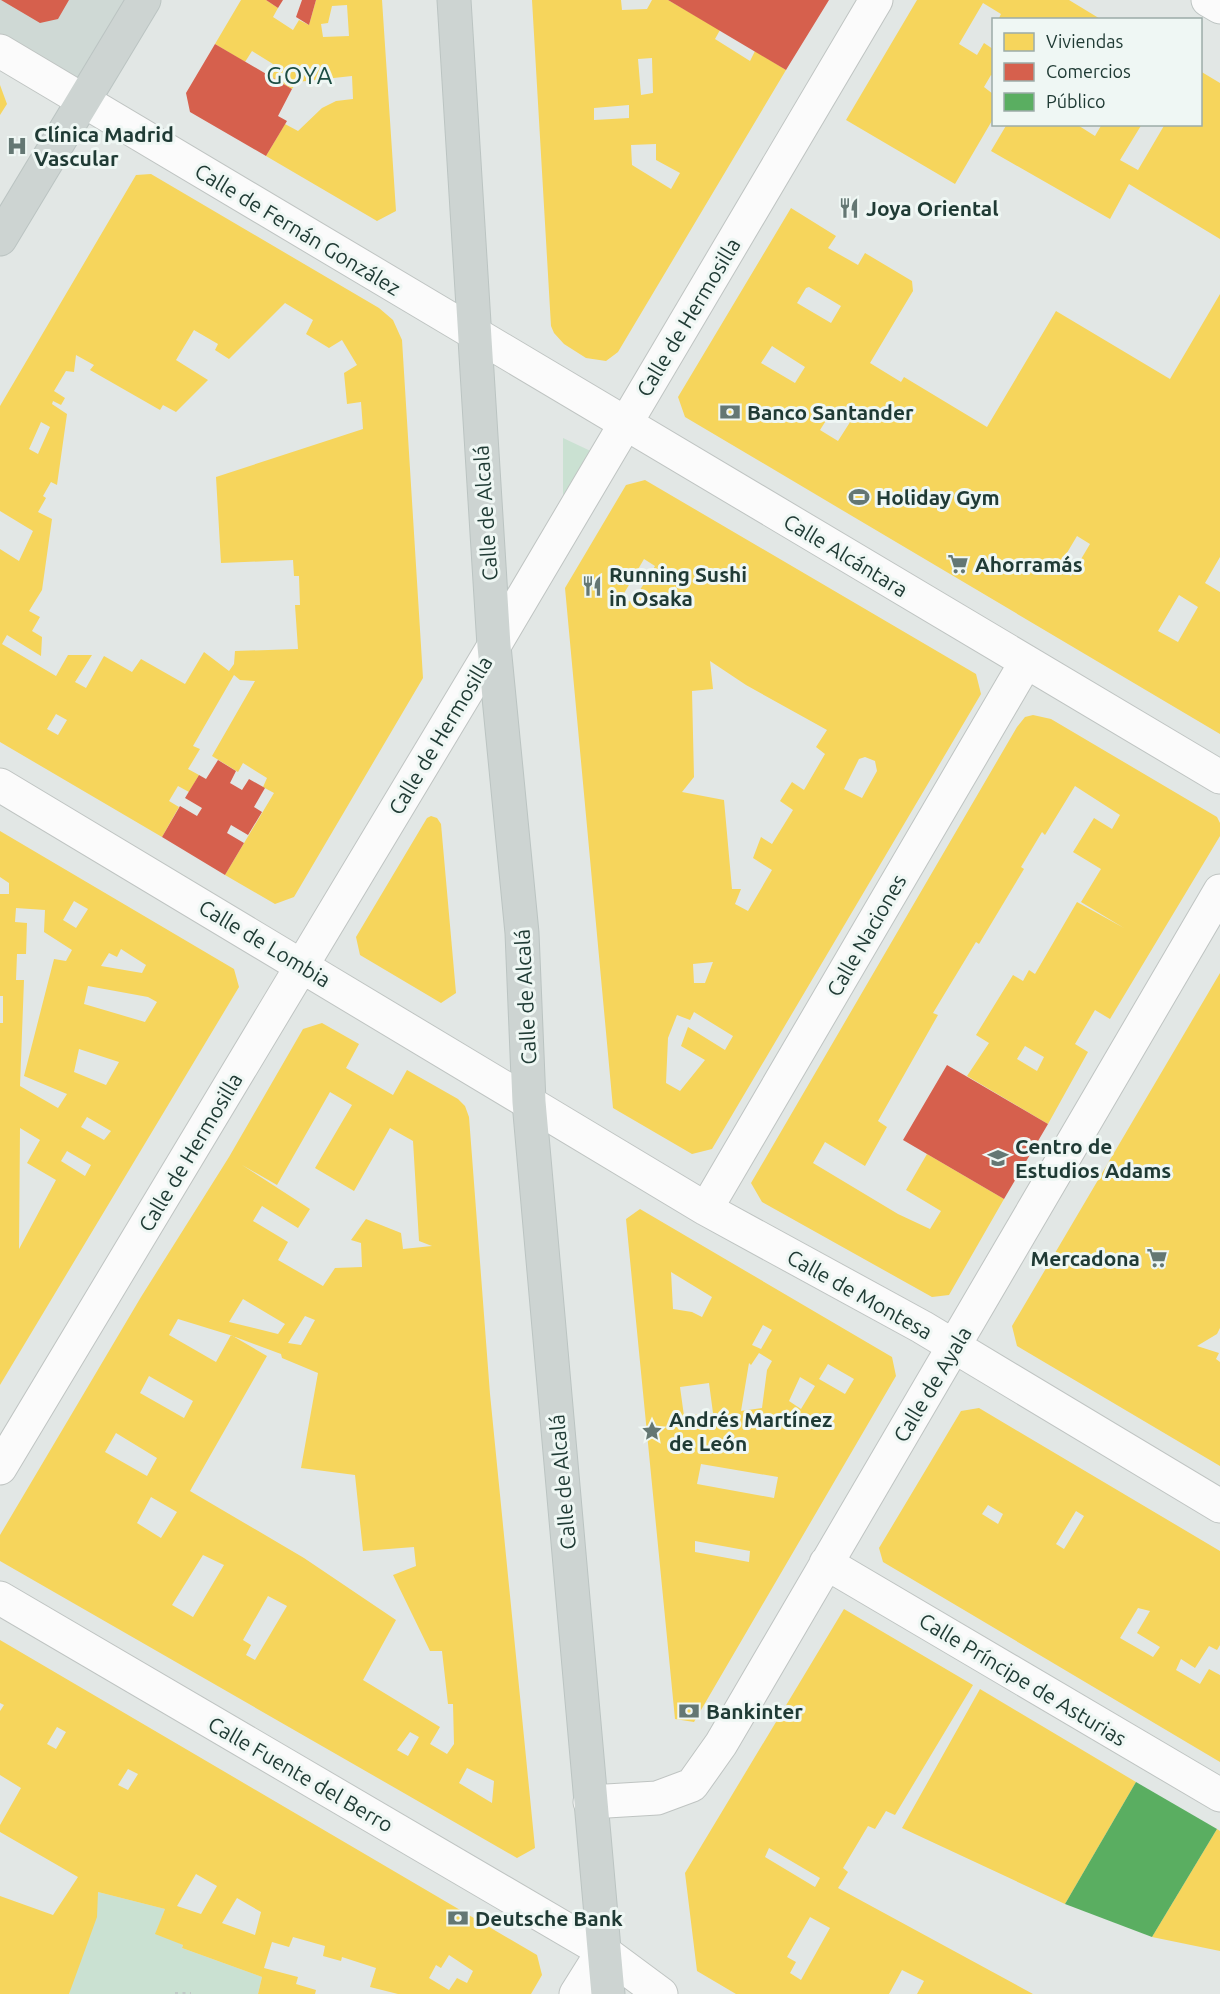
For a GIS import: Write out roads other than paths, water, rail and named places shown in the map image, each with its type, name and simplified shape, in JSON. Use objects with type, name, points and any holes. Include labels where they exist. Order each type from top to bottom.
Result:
[{"type":"main road","points":[[0,239],[144,0]]},
{"type":"main road","name":"Calle de Alcalá","points":[[454,0],[472,333],[494,646],[522,933],[529,1102],[608,1994]]},
{"type":"street","name":"Calle de Hermosilla","points":[[0,1468],[494,646],[876,0]]},
{"type":"street","points":[[1208,0],[1220,7]]},
{"type":"street","name":"Calle de Fernán González","points":[[0,51],[472,333]]},
{"type":"street","name":"Calle Alcántara","points":[[472,333],[1220,777]]},
{"type":"street","name":"Calle Naciones","points":[[706,1209],[1026,662]]},
{"type":"street","name":"Calle de Lombia","points":[[0,785],[529,1102]]},
{"type":"street","name":"Calle de Ayala","points":[[590,1802],[657,1798],[692,1785],[721,1744],[826,1563],[956,1347],[1220,891]]},
{"type":"street","name":"Calle de Montesa","points":[[529,1102],[706,1209],[956,1347],[1220,1506]]},
{"type":"street","name":"Calle Príncipe de Asturias","points":[[826,1563],[1220,1795]]},
{"type":"street","name":"Calle Fuente del Berro","points":[[0,1598],[603,1951],[661,1994]]},
{"type":"street","points":[[576,1994],[603,1951]]},
{"type":"place","name":"Clínica Madrid Vascular","points":[[17,146]]},
{"type":"place","name":"Joya Oriental","points":[[849,208]]},
{"type":"place","name":"Banco Santander","points":[[730,412]]},
{"type":"place","name":"Holiday Gym","points":[[859,497]]},
{"type":"place","name":"Ahorramás","points":[[958,564]]},
{"type":"place","name":"Running Sushi in Osaka","points":[[592,586]]},
{"type":"place","name":"Centro de Estudios Adams","points":[[998,1158]]},
{"type":"place","name":"Mercadona","points":[[1157,1258]]},
{"type":"place","name":"Andrés Martínez de León","points":[[652,1431]]},
{"type":"place","name":"Bankinter","points":[[689,1711]]},
{"type":"place","name":"Deutsche Bank","points":[[458,1918]]},
{"type":"district","name":"GOYA","points":[[300,75]]}]
